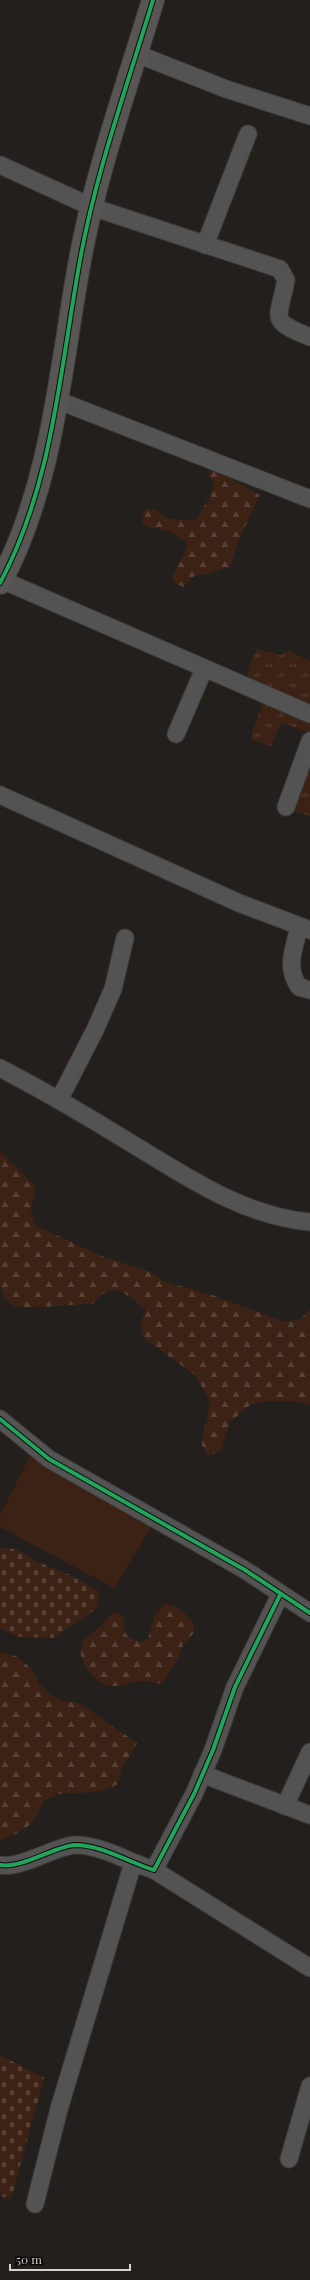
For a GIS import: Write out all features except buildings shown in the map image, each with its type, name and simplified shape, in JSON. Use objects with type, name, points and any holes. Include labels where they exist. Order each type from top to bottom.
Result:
[{"type":"street","points":[[152,0],[98,181],[80,259],[57,400],[46,453],[25,525],[1,582],[310,714]]},
{"type":"street","points":[[137,54],[226,89],[310,116]]},
{"type":"street","points":[[205,245],[248,134]]},
{"type":"street","points":[[0,165],[92,207],[280,269],[286,280],[278,314],[280,322],[288,328],[310,337]]},
{"type":"street","points":[[57,400],[310,499]]},
{"type":"street","points":[[176,734],[204,669]]},
{"type":"street","points":[[286,807],[310,741]]},
{"type":"street","points":[[0,795],[238,903],[304,928],[291,961],[291,976],[299,987],[310,990]]},
{"type":"street","points":[[59,1100],[96,1030],[114,989],[125,938]]},
{"type":"street","points":[[0,1068],[59,1100],[216,1194],[267,1214],[310,1222]]},
{"type":"street","points":[[0,1419],[49,1459],[245,1570],[280,1595],[310,1613]]},
{"type":"street","points":[[154,1870],[202,1774],[235,1687],[280,1595]]},
{"type":"street","points":[[286,1806],[310,1752]]},
{"type":"street","points":[[202,1774],[310,1815]]},
{"type":"street","points":[[0,1865],[5,1866],[34,1859],[74,1845],[100,1849],[154,1870],[310,1968]]},
{"type":"street","points":[[35,2204],[59,2109],[133,1863]]},
{"type":"street","points":[[289,2159],[310,2086]]},
{"type":"green space","points":[[216,470],[260,495],[239,539],[230,567],[203,575],[194,576],[184,587],[176,584],[172,578],[188,544],[170,531],[147,527],[142,522],[142,515],[146,509],[154,509],[166,518],[195,521],[210,497],[214,483],[207,474],[208,471]]},
{"type":"green space","points":[[257,649],[281,655],[289,651],[310,661],[310,816],[281,807],[306,731],[281,723],[271,746],[252,740],[252,732],[269,687],[248,676],[249,666]]},
{"type":"green space","points":[[0,1151],[36,1187],[31,1211],[35,1225],[104,1257],[151,1272],[163,1281],[215,1296],[285,1322],[300,1319],[310,1310],[310,1405],[295,1401],[265,1401],[250,1405],[230,1422],[221,1450],[208,1456],[201,1443],[208,1415],[209,1400],[195,1375],[144,1338],[140,1324],[146,1310],[137,1302],[121,1292],[110,1291],[101,1295],[92,1304],[19,1307],[14,1306],[9,1302],[0,1286]]},
{"type":"green space","points":[[31,1454],[154,1523],[114,1588],[0,1527],[0,1515]]},
{"type":"green space","points":[[0,1548],[16,1549],[38,1562],[70,1575],[100,1592],[97,1608],[53,1638],[20,1637],[0,1629]]},
{"type":"green space","points":[[165,1603],[178,1608],[191,1619],[194,1626],[193,1634],[183,1645],[178,1659],[162,1683],[139,1681],[119,1686],[112,1686],[102,1683],[92,1675],[82,1660],[81,1649],[83,1640],[102,1625],[111,1614],[118,1612],[123,1616],[125,1632],[129,1638],[142,1642],[148,1638],[154,1616]]},
{"type":"green space","points":[[0,1652],[16,1656],[32,1669],[38,1682],[48,1693],[61,1700],[81,1704],[137,1743],[121,1770],[118,1784],[104,1791],[59,1794],[45,1800],[30,1825],[18,1833],[0,1840]]},
{"type":"green space","points":[[0,2055],[44,2078],[11,2199],[0,2196]]},
{"type":"cycle path","points":[[0,583],[18,545],[32,506],[43,466],[60,384],[80,260],[94,194],[153,0]]},
{"type":"cycle path","points":[[0,1419],[49,1459],[245,1570],[310,1613]]},
{"type":"cycle path","points":[[0,1865],[18,1864],[58,1849],[75,1845],[105,1851],[154,1870],[194,1794],[213,1750],[235,1687],[280,1595]]}]
